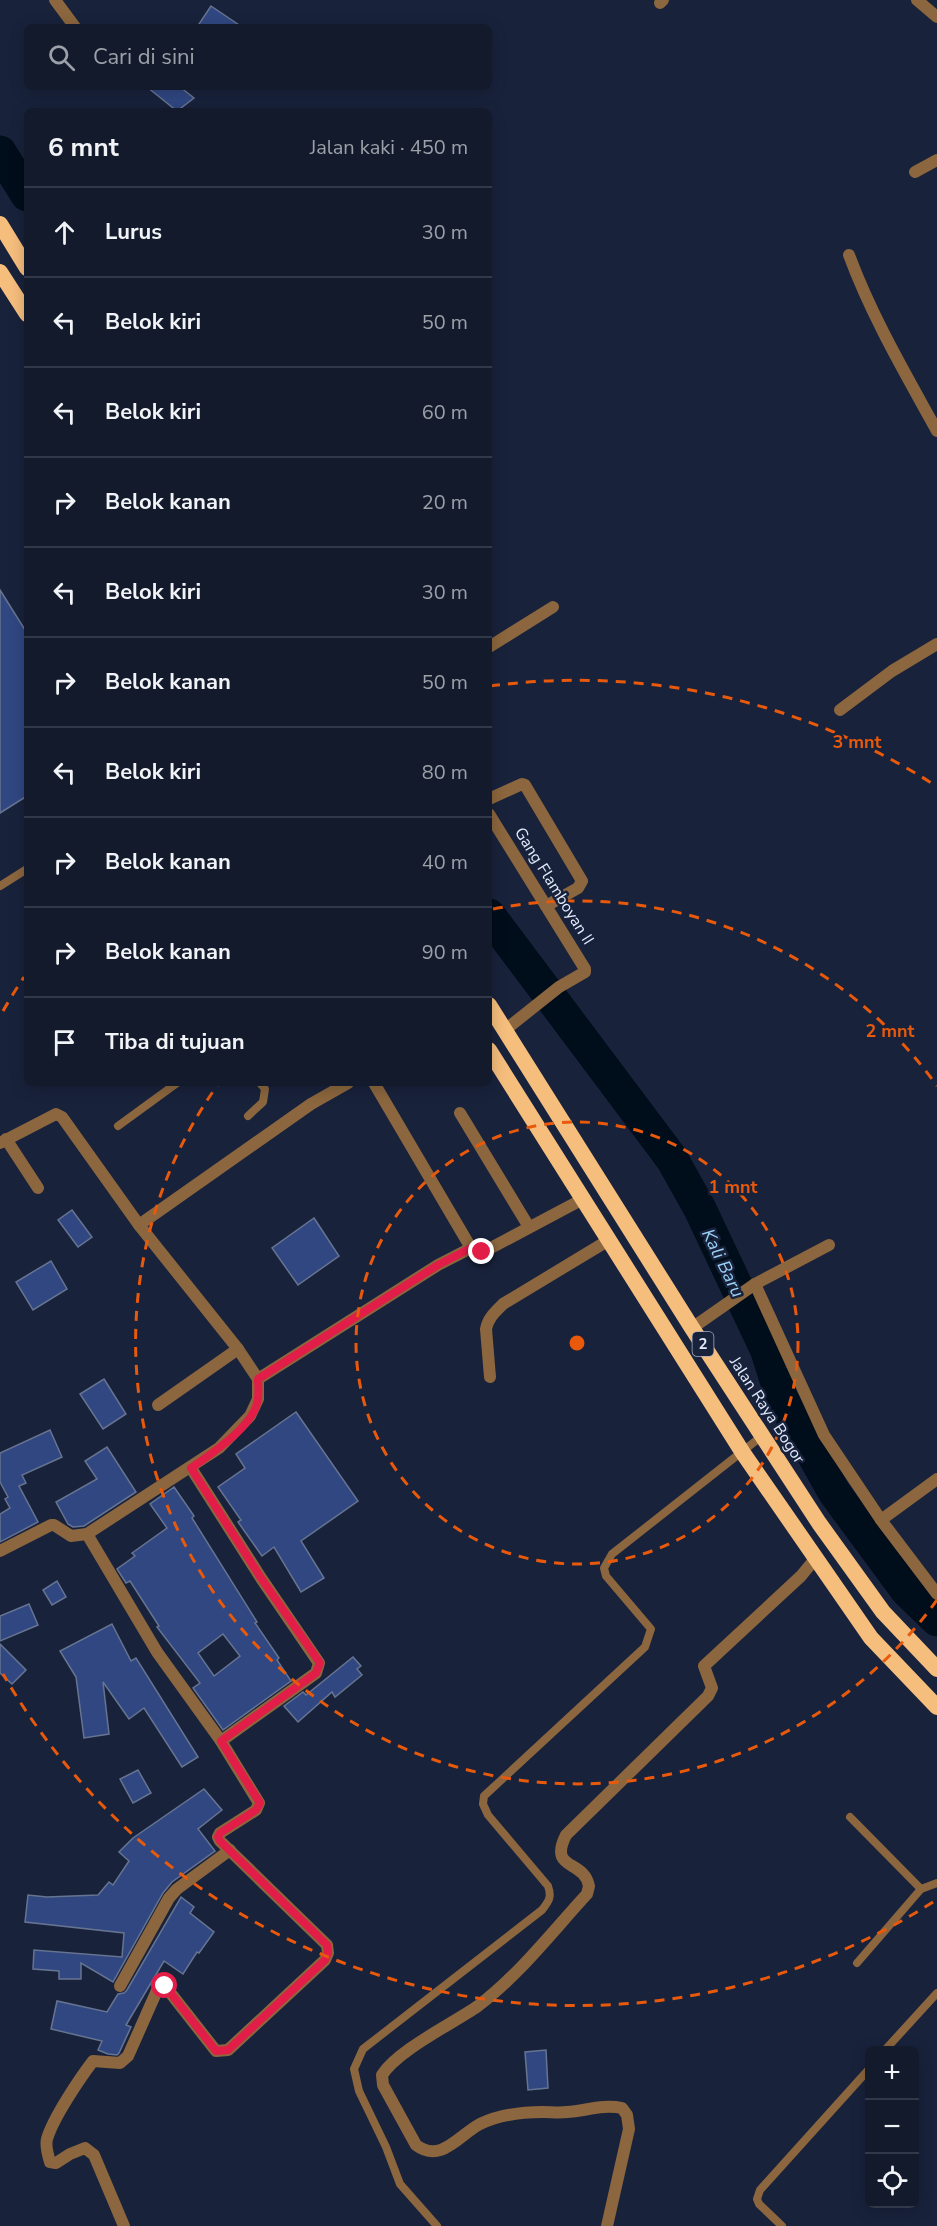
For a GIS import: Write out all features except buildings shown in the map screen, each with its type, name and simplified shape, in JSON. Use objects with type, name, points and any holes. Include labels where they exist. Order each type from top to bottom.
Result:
[{"type":"highway","points":[[0,224],[24,263]]},
{"type":"highway","points":[[0,272],[24,309]]},
{"type":"highway","name":"Jalan Raya Bogor","points":[[492,1010],[692,1328],[764,1435],[819,1523],[884,1612],[937,1669]]},
{"type":"highway","name":"2","points":[[492,1055],[743,1453],[815,1559],[872,1638],[937,1707]]},
{"type":"street","points":[[55,0],[73,24]]},
{"type":"street","points":[[917,0],[937,17]]},
{"type":"street","points":[[915,172],[937,160]]},
{"type":"street","points":[[849,255],[859,283],[888,343],[937,430]]},
{"type":"street","points":[[492,645],[553,607]]},
{"type":"street","points":[[840,710],[892,671],[937,644]]},
{"type":"street","points":[[492,798],[525,785],[582,881],[578,888],[546,906]]},
{"type":"street","name":"Gang Flamboyan II","points":[[492,819],[584,966],[585,972],[559,987],[505,1030]]},
{"type":"street","points":[[139,1225],[311,1104],[343,1086]]},
{"type":"street","points":[[376,1086],[471,1248],[478,1252],[487,1250],[583,1199]]},
{"type":"street","points":[[460,1113],[529,1227]]},
{"type":"street","points":[[0,1551],[51,1525],[71,1536],[87,1534],[219,1448],[250,1416],[258,1400],[258,1379],[238,1349],[139,1225],[62,1117],[56,1114],[3,1141],[38,1188]]},
{"type":"street","points":[[490,1377],[486,1329],[496,1310],[609,1240]]},
{"type":"street","points":[[692,1328],[751,1287],[829,1245]]},
{"type":"street","points":[[258,1379],[438,1265],[471,1248]]},
{"type":"street","points":[[751,1287],[824,1435],[880,1520],[937,1594]]},
{"type":"street","points":[[158,1405],[238,1349]]},
{"type":"street","points":[[191,1468],[261,1578],[320,1663],[316,1673],[221,1741]]},
{"type":"street","points":[[880,1520],[937,1479]]},
{"type":"street","points":[[87,1534],[157,1652],[221,1741],[260,1803],[256,1810],[220,1833],[218,1837],[220,1841],[327,1945],[328,1953],[325,1960],[228,2050],[216,2051],[165,1986],[159,1986],[128,2056],[120,2063],[93,2061],[87,2069],[46,2140],[47,2154],[50,2162],[57,2163],[85,2148],[94,2155],[124,2226]]},
{"type":"street","points":[[607,2226],[629,2129],[627,2115],[622,2108],[611,2106],[564,2113],[527,2112],[504,2116],[480,2124],[441,2151],[425,2151],[416,2145],[382,2085],[382,2075],[396,2060],[479,2005],[519,1969],[587,1894],[590,1886],[584,1874],[562,1859],[560,1853],[566,1835],[708,1696],[712,1688],[704,1666],[801,1576],[815,1559]]},
{"type":"street","points":[[120,1986],[169,1898],[177,1889],[230,1850]]},
{"type":"lane","points":[[0,886],[24,871]]},
{"type":"lane","points":[[118,1126],[173,1086]]},
{"type":"lane","points":[[248,1116],[263,1102],[265,1089],[262,1086]]},
{"type":"lane","points":[[437,2226],[400,2184],[386,2147],[359,2091],[354,2069],[363,2049],[542,1910],[549,1902],[551,1895],[548,1886],[488,1815],[483,1804],[484,1796],[645,1647],[651,1629],[606,1576],[604,1568],[612,1554],[764,1435]]},
{"type":"lane","points":[[850,1817],[921,1889]]},
{"type":"lane","points":[[857,1963],[921,1889],[937,1883]]},
{"type":"lane","points":[[889,2046],[937,1993]]},
{"type":"lane","points":[[782,2226],[759,2204],[757,2199],[760,2190],[865,2074]]},
{"type":"waterway","name":"Kali Baru","points":[[0,152],[24,190]]},
{"type":"waterway","name":"Kali Baru","points":[[492,919],[672,1159],[700,1209],[767,1351],[782,1399],[834,1492],[907,1591],[937,1620]]},
{"type":"route","points":[[165,1986],[216,2051],[222,2052],[228,2050],[325,1960],[328,1953],[327,1945],[218,1837],[220,1833],[256,1810],[260,1803],[221,1741],[316,1673],[320,1663],[261,1578],[191,1468],[219,1448],[250,1416],[258,1400],[258,1379],[438,1265],[471,1248],[482,1252]]}]
